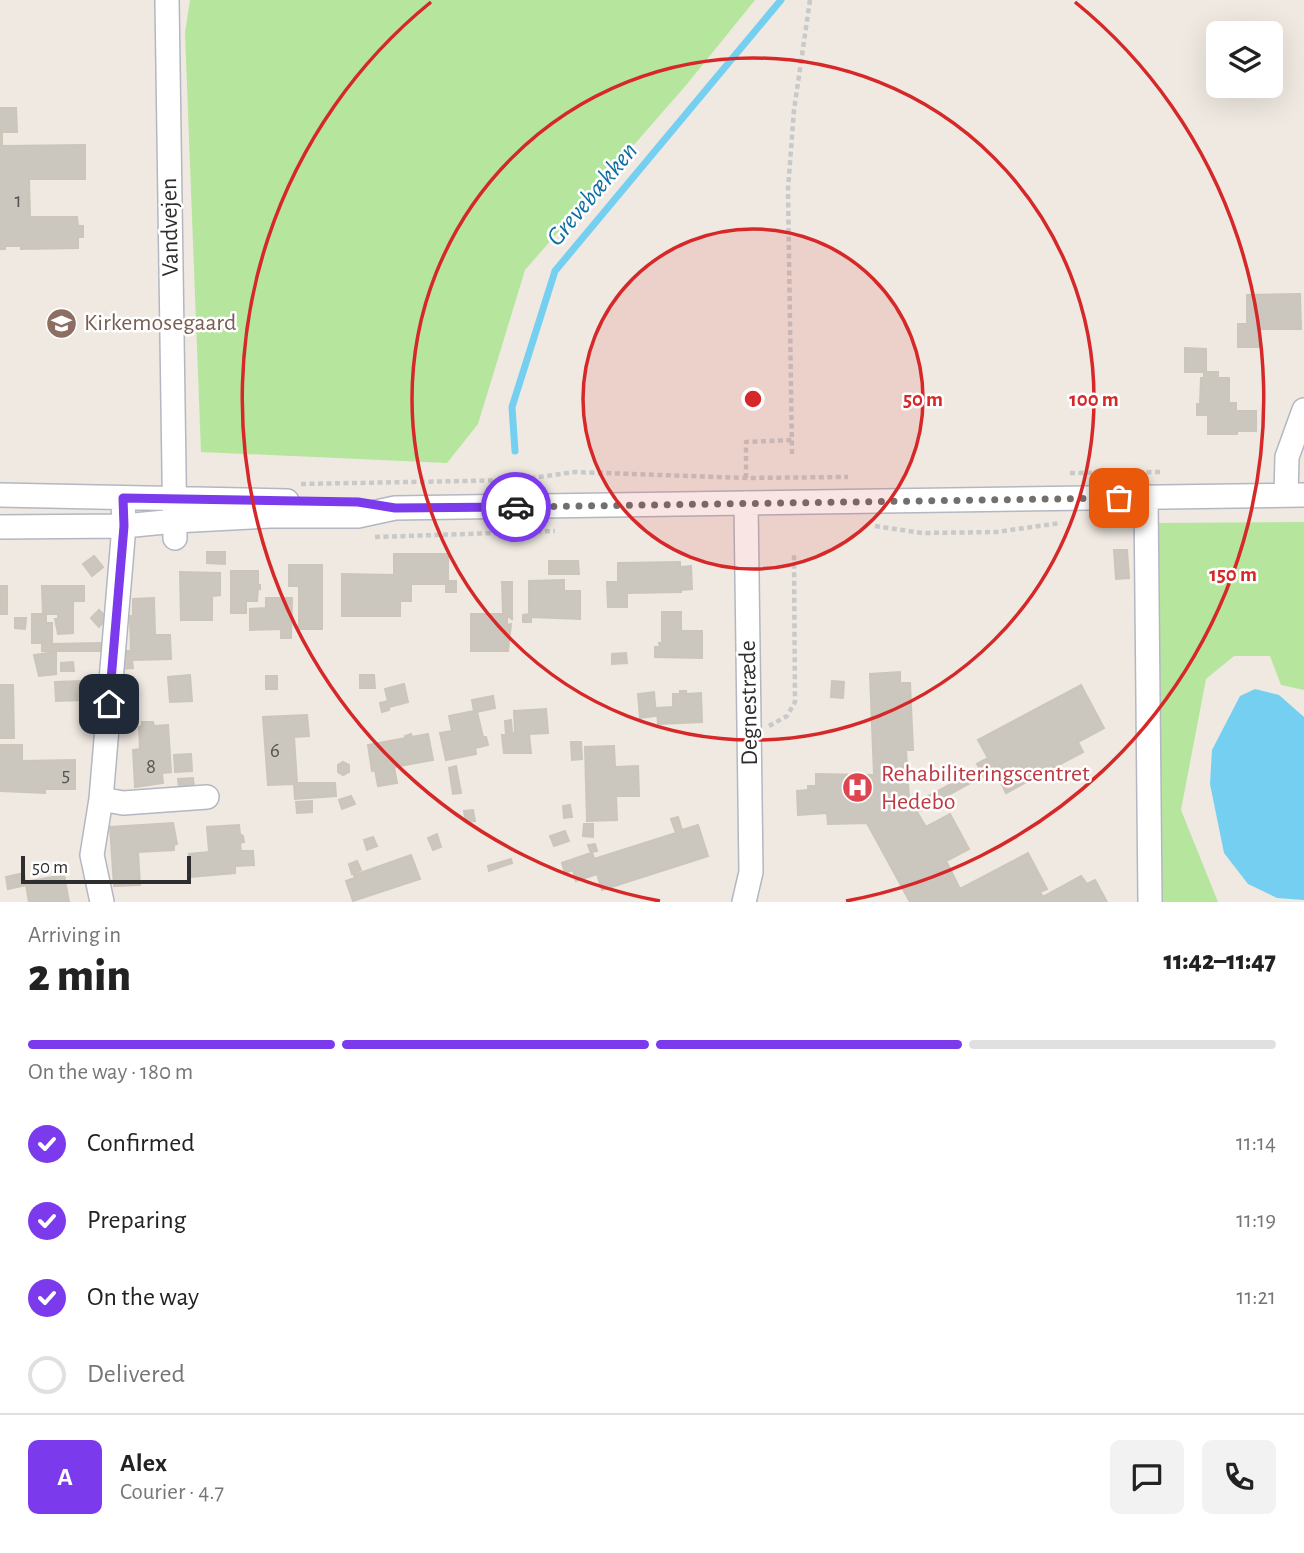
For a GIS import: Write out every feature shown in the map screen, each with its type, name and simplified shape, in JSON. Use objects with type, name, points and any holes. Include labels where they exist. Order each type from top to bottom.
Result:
[{"type":"street","name":"Vandvejen","points":[[167,0],[175,520]]},
{"type":"street","points":[[0,527],[124,526],[358,502],[395,508],[1295,495],[1287,457],[1304,410]]},
{"type":"street","points":[[0,495],[123,498],[175,520]]},
{"type":"street","points":[[1146,497],[1150,902]]},
{"type":"street","points":[[102,902],[92,855],[100,799],[124,526],[123,498]]},
{"type":"street","name":"Degnestræde","points":[[744,902],[751,872],[746,503]]},
{"type":"street","points":[[100,799],[123,803],[207,797]]},
{"type":"path","points":[[793,454],[788,189],[794,110],[810,0]]},
{"type":"path","points":[[746,503],[746,442],[792,440]]},
{"type":"path","points":[[295,484],[518,480],[575,472],[746,478],[853,477]]},
{"type":"path","points":[[1067,473],[1172,472]]},
{"type":"path","points":[[869,524],[922,533],[996,532],[1062,523]]},
{"type":"path","points":[[370,537],[557,531]]},
{"type":"path","points":[[749,734],[787,716],[795,702],[794,555]]},
{"type":"green space","points":[[190,0],[755,0],[687,84],[525,270],[478,424],[447,463],[201,452],[185,33]]},
{"type":"green space","points":[[1304,522],[1304,690],[1281,685],[1270,656],[1234,656],[1206,679],[1181,810],[1218,902],[1159,902],[1157,523]]},
{"type":"water","points":[[1255,689],[1279,695],[1304,717],[1304,900],[1277,898],[1248,884],[1224,853],[1210,784],[1212,750],[1240,696]]},
{"type":"building","points":[[0,108],[16,108],[17,132],[2,132],[2,146],[85,145],[85,179],[29,179],[30,217],[77,217],[78,226],[83,226],[83,237],[78,237],[78,248],[21,249],[21,246],[5,246],[5,249],[0,249]]},
{"type":"building","points":[[1300,294],[1301,329],[1259,329],[1259,347],[1238,347],[1238,324],[1247,324],[1247,295]]},
{"type":"building","points":[[1185,348],[1206,349],[1206,372],[1218,372],[1218,378],[1229,378],[1229,403],[1236,403],[1236,411],[1256,411],[1256,431],[1208,434],[1208,415],[1197,415],[1204,372],[1185,372]]},
{"type":"building","points":[[1114,550],[1127,550],[1129,578],[1116,579]]},
{"type":"building","points":[[207,552],[225,552],[225,564],[207,563]]},
{"type":"building","points":[[394,554],[448,554],[448,581],[456,581],[456,592],[446,592],[446,584],[411,584],[411,601],[400,601],[400,616],[342,616],[342,574],[394,575]]},
{"type":"building","points":[[94,556],[103,567],[92,576],[83,564]]},
{"type":"building","points":[[549,561],[578,561],[579,574],[549,574]]},
{"type":"building","points":[[680,562],[680,567],[691,566],[692,589],[681,592],[627,593],[627,607],[608,607],[607,582],[618,582],[618,563]]},
{"type":"building","points":[[289,565],[322,565],[322,629],[299,629],[299,586],[289,586]]},
{"type":"building","points":[[231,571],[258,571],[260,589],[258,588],[257,601],[246,601],[246,613],[231,613]]},
{"type":"building","points":[[180,572],[220,573],[220,595],[212,596],[212,620],[181,620]]},
{"type":"building","points":[[564,580],[564,591],[580,591],[580,619],[531,617],[531,622],[523,622],[523,615],[529,614],[529,581]]},
{"type":"building","points":[[502,582],[512,582],[512,619],[507,616],[507,625],[511,624],[508,651],[471,651],[471,614],[507,614],[503,612]]},
{"type":"building","points":[[0,586],[7,586],[7,614],[0,614]]},
{"type":"building","points":[[42,586],[84,586],[84,601],[73,601],[73,633],[58,634],[55,619],[58,619],[58,614],[46,614],[46,623],[52,623],[52,644],[100,643],[101,651],[42,651],[42,643],[32,643],[32,614],[43,614]]},
{"type":"building","points":[[154,598],[155,635],[170,635],[171,659],[132,660],[133,668],[121,669],[123,651],[131,651],[130,616],[133,616],[133,599]]},
{"type":"building","points":[[266,598],[292,598],[291,638],[281,638],[281,629],[250,630],[250,609],[266,608]]},
{"type":"building","points":[[99,610],[107,618],[99,627],[91,618]]},
{"type":"building","points":[[662,612],[681,612],[681,631],[702,631],[702,658],[655,657],[655,647],[660,647],[659,643],[662,643]]},
{"type":"building","points":[[15,618],[26,618],[25,629],[15,628]]},
{"type":"building","points":[[56,652],[56,674],[39,676],[34,655]]},
{"type":"building","points":[[626,653],[627,663],[612,664],[612,654]]},
{"type":"building","points":[[73,662],[74,671],[61,671],[61,663]]},
{"type":"building","name":"Rehabiliteringscentret Hedebo","points":[[900,672],[900,683],[910,683],[913,750],[906,750],[909,799],[913,804],[980,769],[977,764],[988,758],[978,740],[1081,685],[1104,728],[1078,742],[1083,752],[1006,793],[997,774],[986,780],[983,776],[917,812],[926,827],[950,814],[969,849],[946,861],[960,889],[1028,853],[1047,889],[1040,892],[1043,897],[1081,876],[1087,884],[1095,880],[1107,902],[910,902],[867,823],[828,824],[827,813],[798,815],[797,791],[816,786],[816,774],[874,775],[870,674]]},
{"type":"building","points":[[190,675],[192,701],[170,702],[168,677]]},
{"type":"building","points":[[360,675],[374,675],[375,688],[360,688]]},
{"type":"building","points":[[266,676],[277,676],[277,689],[266,689]]},
{"type":"building","points":[[82,681],[83,700],[56,701],[55,682]]},
{"type":"building","points":[[832,681],[844,682],[843,698],[831,697]]},
{"type":"building","points":[[404,684],[408,702],[389,707],[389,710],[382,712],[380,703],[388,701],[385,689]]},
{"type":"building","points":[[0,685],[13,685],[14,738],[0,738]]},
{"type":"building","points":[[680,691],[686,691],[686,694],[701,693],[702,722],[658,724],[657,708],[673,707],[673,694],[680,694]]},
{"type":"building","points":[[654,692],[656,716],[640,718],[638,694]]},
{"type":"building","points":[[493,696],[495,708],[477,712],[483,737],[486,737],[488,745],[475,748],[476,754],[446,760],[440,733],[452,731],[449,716],[474,711],[472,700]]},
{"type":"building","points":[[546,709],[548,733],[529,734],[531,753],[504,753],[502,735],[506,735],[505,721],[511,720],[512,733],[515,733],[514,711]]},
{"type":"building","points":[[307,715],[309,736],[294,737],[297,783],[335,783],[336,796],[295,799],[294,784],[268,785],[263,717]]},
{"type":"building","points":[[142,722],[153,722],[154,726],[168,725],[171,772],[162,773],[163,783],[135,787],[133,750],[140,749],[139,727]]},
{"type":"building","points":[[411,734],[412,737],[428,734],[433,760],[394,767],[397,783],[378,786],[375,770],[372,771],[368,745],[406,738],[405,736]]},
{"type":"building","points":[[571,742],[581,742],[582,759],[572,760]]},
{"type":"building","points":[[0,745],[22,745],[22,761],[75,760],[75,789],[45,789],[45,793],[0,791]]},
{"type":"building","points":[[614,746],[615,767],[638,766],[639,796],[616,796],[617,820],[587,821],[585,747]]},
{"type":"building","points":[[191,754],[192,771],[175,772],[174,755]]},
{"type":"building","points":[[343,762],[349,765],[349,772],[343,775],[338,772],[338,765]]},
{"type":"building","points":[[456,766],[461,793],[453,794],[449,768]]},
{"type":"building","points":[[193,778],[194,787],[179,788],[178,779]]},
{"type":"building","points":[[351,796],[355,804],[342,809],[339,800]]},
{"type":"building","points":[[312,801],[312,812],[297,813],[296,802]]},
{"type":"building","points":[[570,805],[572,817],[564,818],[563,806]]},
{"type":"building","points":[[473,810],[475,821],[466,822],[464,811]]},
{"type":"building","points":[[678,817],[682,830],[698,825],[708,856],[602,890],[597,874],[576,881],[573,870],[565,873],[562,863],[591,853],[588,845],[595,844],[597,851],[592,852],[594,859],[676,833],[671,819]]},
{"type":"building","points":[[173,823],[177,844],[174,845],[174,850],[138,852],[140,885],[114,886],[110,827]]},
{"type":"building","points":[[584,824],[593,824],[593,837],[583,836]]},
{"type":"building","points":[[239,825],[244,842],[240,843],[241,851],[253,851],[254,865],[235,866],[235,873],[191,877],[189,854],[209,852],[207,827]]},
{"type":"building","points":[[565,831],[569,841],[554,846],[550,836]]},
{"type":"building","points":[[437,834],[441,847],[433,850],[428,838]]},
{"type":"building","points":[[373,837],[377,846],[367,850],[364,840]]},
{"type":"building","points":[[411,855],[420,879],[353,901],[346,881],[355,878],[354,875]]},
{"type":"building","points":[[511,859],[512,863],[489,871],[488,866]]},
{"type":"building","points":[[357,861],[361,870],[352,874],[349,864]]},
{"type":"building","points":[[24,873],[25,882],[64,875],[69,902],[29,902],[26,885],[8,889],[6,877]]},
{"type":"waterway","name":"Grevebækken","points":[[515,451],[512,407],[555,271],[781,0]]},
{"type":"way so far","points":[[516,507],[1119,498]]},
{"type":"place","name":"Kirkemosegaard","points":[[61,323]]},
{"type":"place","name":"Rehabiliteringscentret Hedebo","points":[[858,788]]},
{"type":"route","points":[[109,704],[124,526],[123,498],[358,502],[395,508],[516,507]]}]
